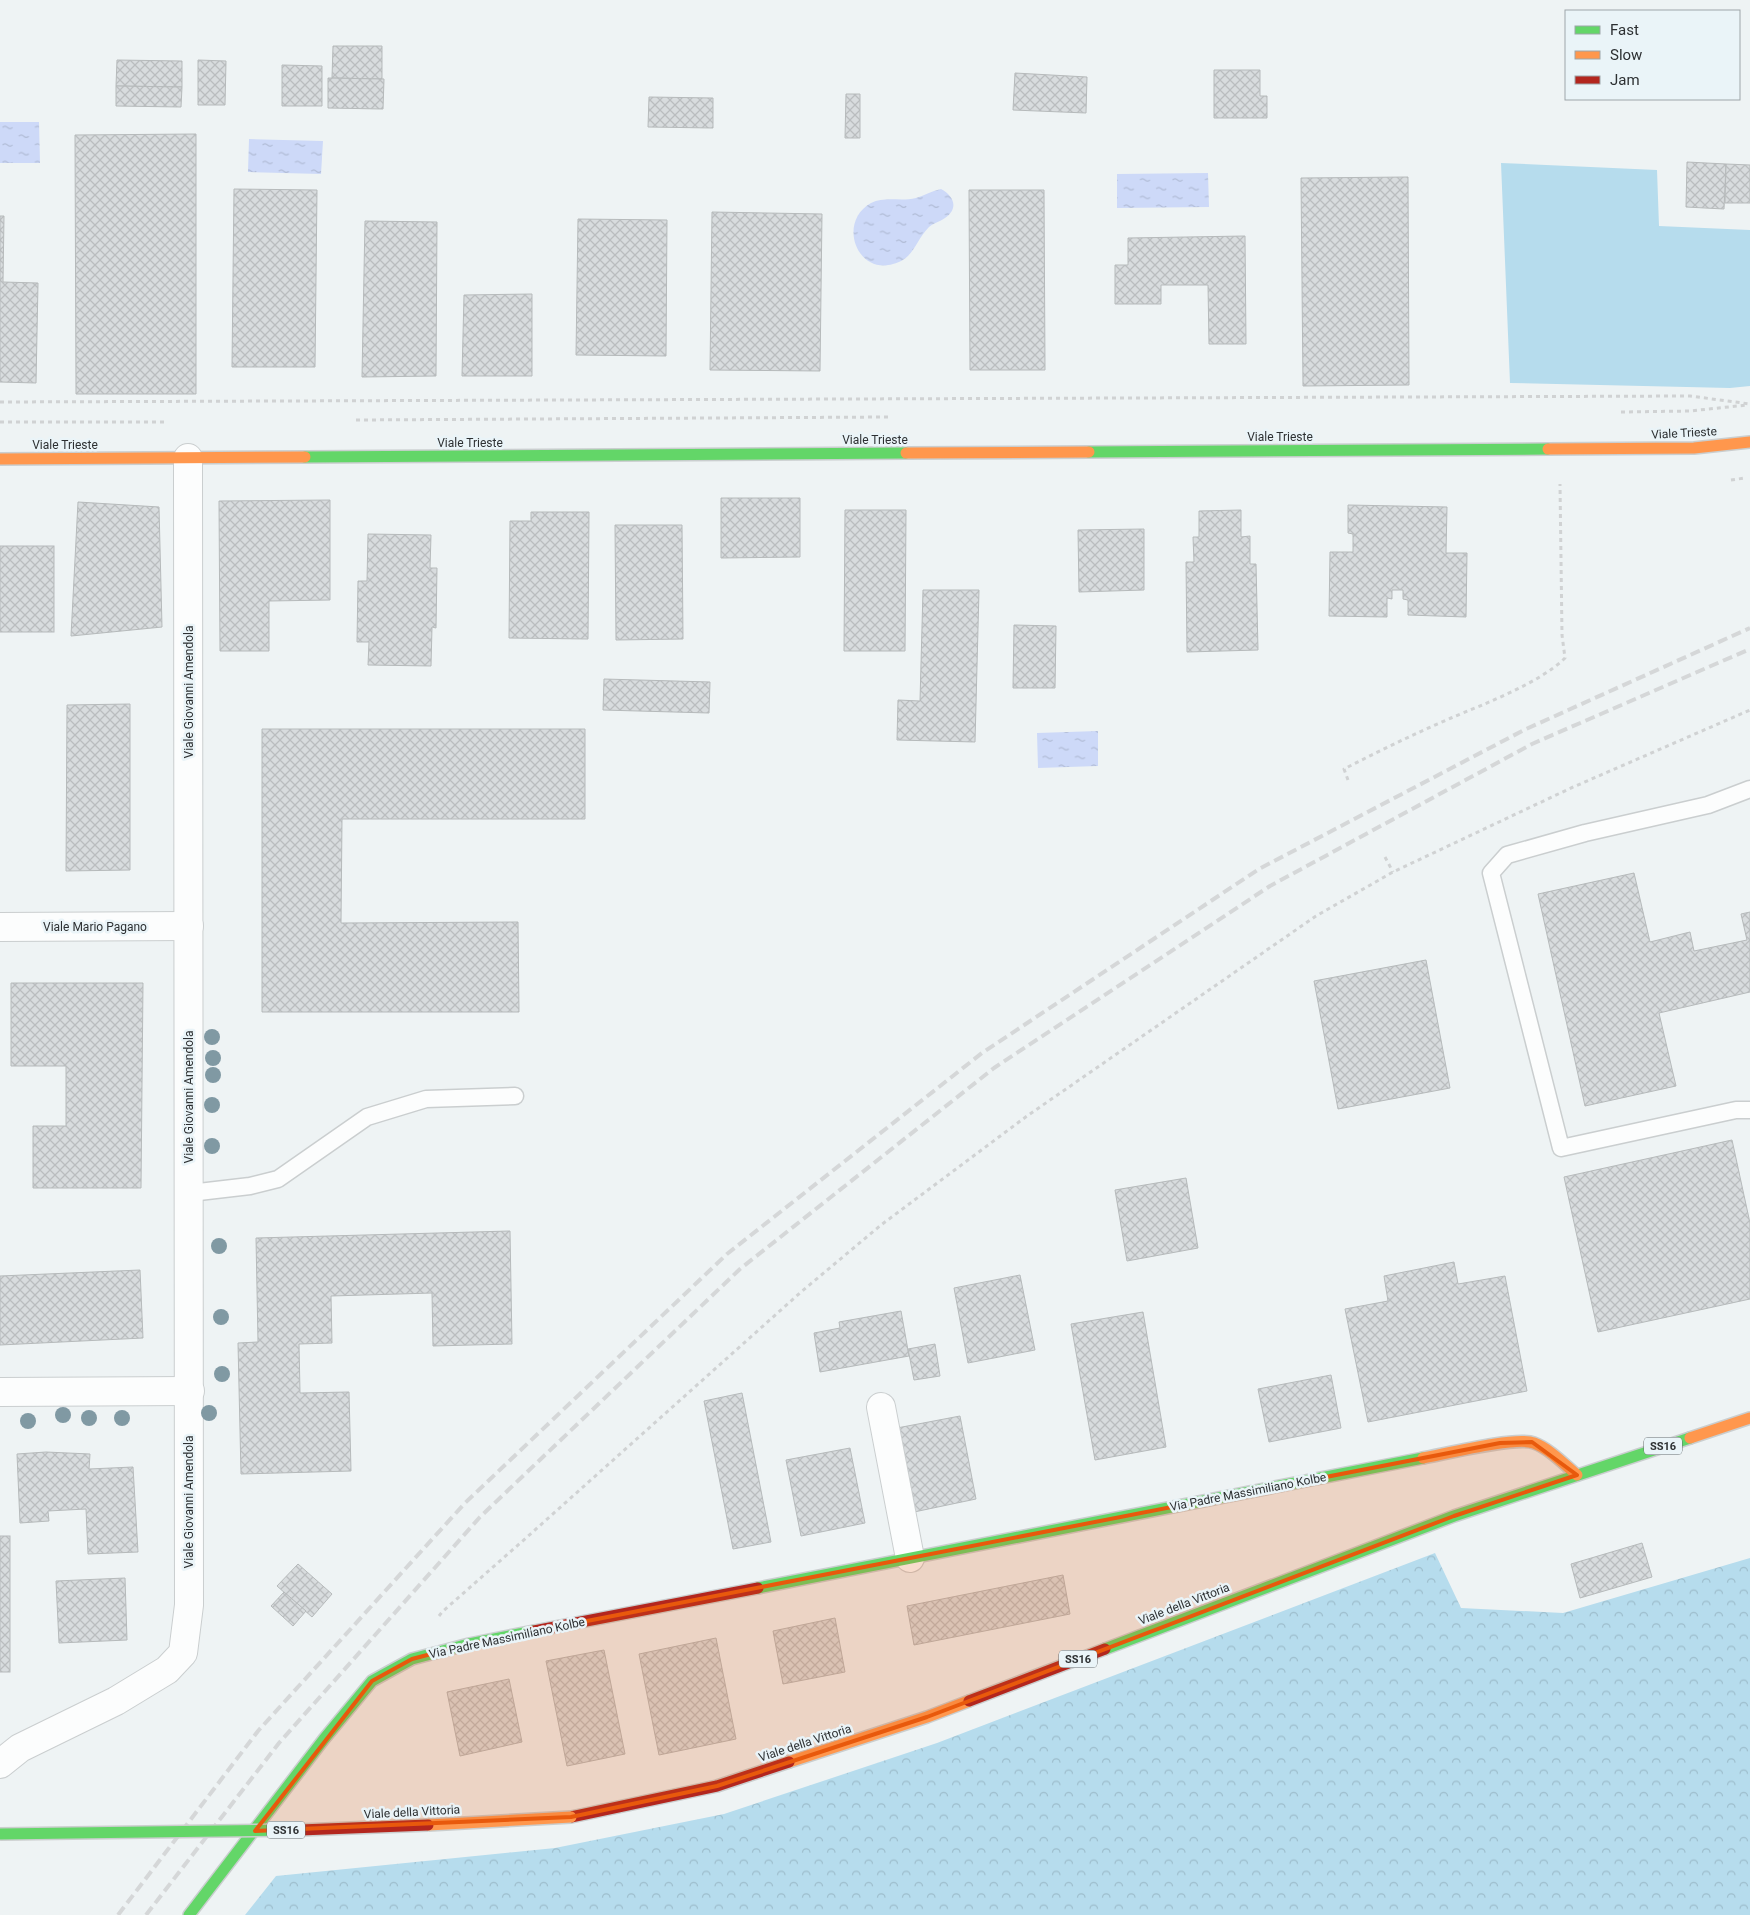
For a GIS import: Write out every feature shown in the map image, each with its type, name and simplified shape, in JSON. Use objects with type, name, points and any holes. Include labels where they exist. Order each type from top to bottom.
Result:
[{"type":"street","name":"Viale Trieste","points":[[0,459],[1684,448],[1750,442]]},
{"type":"street","name":"Viale Giovanni Amendola","points":[[0,1764],[20,1748],[116,1700],[167,1670],[183,1652],[190,1605],[188,458]]},
{"type":"street","name":"Viale Mario Pagano","points":[[0,927],[189,926]]},
{"type":"street","points":[[0,1392],[190,1391]]},
{"type":"street","points":[[881,1407],[910,1558]]},
{"type":"street","name":"SS16","points":[[1577,1475],[1750,1418]]},
{"type":"street","name":"Via Padre Massimiliano Kolbe","points":[[189,1915],[324,1739],[372,1682],[412,1659],[469,1644],[1500,1443],[1532,1442],[1550,1452],[1577,1475]]},
{"type":"street","name":"Viale della Vittoria","points":[[0,1834],[352,1830],[571,1817],[718,1786],[927,1716],[1454,1516],[1577,1475]]},
{"type":"lane","points":[[1750,789],[1708,805],[1585,833],[1507,855],[1491,873],[1495,896],[1561,1148],[1736,1110],[1750,1110]]},
{"type":"lane","points":[[190,1193],[233,1189],[278,1179],[367,1117],[426,1099],[515,1096]]},
{"type":"path","points":[[0,402],[1690,396],[1750,404]]},
{"type":"path","points":[[1611,412],[1690,411],[1750,404]]},
{"type":"path","points":[[348,420],[892,417]]},
{"type":"path","points":[[0,422],[169,422]]},
{"type":"path","points":[[1348,780],[1344,769],[1396,742],[1554,670],[1565,658],[1562,635],[1560,484],[1550,484]]},
{"type":"path","points":[[412,1659],[442,1612],[801,1292],[881,1225],[1027,1116],[1316,916],[1393,872],[1571,788],[1750,710]]},
{"type":"path","points":[[1385,857],[1393,872]]},
{"type":"highlighted area","points":[[1532,1442],[1577,1475],[1454,1516],[927,1717],[717,1786],[571,1817],[255,1831],[372,1681],[412,1659],[469,1644],[1500,1443]]},
{"type":"green space","points":[[1501,163],[1657,170],[1659,226],[1750,230],[1750,386],[1730,388],[1510,383]]},
{"type":"green space","points":[[1435,1553],[1461,1608],[1563,1613],[1750,1558],[1750,1915],[245,1915],[276,1876],[555,1848],[724,1814],[937,1743]]},
{"type":"water","points":[[0,122],[39,122],[40,163],[0,163]]},
{"type":"water","points":[[249,139],[323,141],[321,174],[248,172]]},
{"type":"water","points":[[1208,173],[1209,207],[1117,208],[1117,174]]},
{"type":"water","points":[[941,189],[952,199],[952,210],[945,218],[932,224],[924,232],[906,258],[893,264],[880,265],[870,262],[861,255],[856,245],[854,234],[855,222],[861,212],[871,203],[882,200],[916,198]]},
{"type":"water","points":[[1098,731],[1098,766],[1038,768],[1037,733]]},
{"type":"building","points":[[333,46],[382,46],[382,79],[332,78]]},
{"type":"building","points":[[117,60],[182,61],[182,87],[116,86]]},
{"type":"building","points":[[198,60],[226,61],[225,105],[198,105]]},
{"type":"building","points":[[282,65],[322,66],[322,106],[282,106]]},
{"type":"building","points":[[1214,70],[1260,70],[1260,96],[1267,96],[1267,118],[1214,118]]},
{"type":"building","points":[[1015,73],[1087,77],[1086,113],[1013,110]]},
{"type":"building","points":[[328,78],[384,79],[383,109],[328,108]]},
{"type":"building","points":[[116,86],[182,87],[181,107],[116,106]]},
{"type":"building","points":[[846,94],[860,94],[860,138],[845,138]]},
{"type":"building","points":[[649,97],[713,98],[713,128],[648,127]]},
{"type":"building","points":[[196,134],[196,394],[76,394],[75,135]]},
{"type":"building","points":[[1687,162],[1726,164],[1724,209],[1686,207]]},
{"type":"building","points":[[1726,164],[1750,165],[1750,203],[1725,203]]},
{"type":"building","points":[[1408,177],[1409,385],[1303,386],[1301,178]]},
{"type":"building","points":[[234,189],[317,190],[315,367],[232,367]]},
{"type":"building","points":[[969,190],[1044,190],[1045,370],[970,370]]},
{"type":"building","points":[[712,212],[822,214],[820,371],[710,370]]},
{"type":"building","points":[[0,216],[4,216],[3,282],[38,283],[36,383],[0,382]]},
{"type":"building","points":[[578,219],[667,220],[666,356],[576,355]]},
{"type":"building","points":[[365,221],[437,222],[436,376],[362,377]]},
{"type":"building","points":[[1245,236],[1246,344],[1209,344],[1208,285],[1161,285],[1161,304],[1115,304],[1115,265],[1128,265],[1128,238]]},
{"type":"building","points":[[532,294],[532,376],[462,376],[464,295]]},
{"type":"building","points":[[721,498],[800,498],[800,557],[721,558]]},
{"type":"building","points":[[330,500],[330,600],[269,601],[269,651],[220,651],[219,501]]},
{"type":"building","points":[[78,502],[159,507],[162,627],[71,636]]},
{"type":"building","points":[[1348,505],[1447,507],[1446,553],[1467,553],[1466,617],[1408,615],[1408,600],[1403,599],[1403,590],[1392,590],[1392,599],[1387,598],[1387,617],[1329,616],[1330,552],[1353,552],[1353,534],[1348,533]]},
{"type":"building","points":[[845,510],[906,510],[905,651],[844,651]]},
{"type":"building","points":[[1241,510],[1241,537],[1250,536],[1250,564],[1256,564],[1258,650],[1187,652],[1186,562],[1194,562],[1193,537],[1199,537],[1199,511]]},
{"type":"building","points":[[531,512],[589,512],[588,639],[509,638],[510,521],[531,521]]},
{"type":"building","points":[[615,525],[682,525],[683,639],[616,640]]},
{"type":"building","points":[[1144,529],[1144,590],[1079,592],[1078,530]]},
{"type":"building","points":[[368,534],[431,535],[430,568],[437,568],[436,628],[432,627],[431,666],[368,665],[369,642],[357,642],[358,581],[367,581]]},
{"type":"building","points":[[0,546],[54,546],[54,632],[0,632]]},
{"type":"building","points":[[923,590],[979,590],[975,742],[897,740],[898,700],[920,701]]},
{"type":"building","points":[[1014,625],[1056,626],[1055,688],[1013,688]]},
{"type":"building","points":[[604,679],[710,682],[709,713],[603,710]]},
{"type":"building","points":[[130,704],[130,870],[66,871],[67,705]]},
{"type":"building","points":[[262,729],[585,729],[585,819],[342,819],[341,923],[518,922],[519,1012],[262,1012]]},
{"type":"building","points":[[1634,873],[1650,942],[1690,932],[1694,951],[1747,940],[1741,914],[1750,912],[1750,992],[1659,1013],[1676,1086],[1585,1106],[1538,894]]},
{"type":"building","points":[[1426,960],[1450,1088],[1338,1109],[1314,981]]},
{"type":"building","points":[[11,983],[143,983],[141,1188],[33,1188],[33,1126],[66,1126],[66,1066],[11,1066]]},
{"type":"building","points":[[1732,1140],[1750,1223],[1750,1299],[1598,1332],[1564,1177]]},
{"type":"building","points":[[1186,1178],[1198,1248],[1127,1261],[1115,1190]]},
{"type":"building","points":[[510,1231],[512,1344],[433,1346],[432,1293],[331,1296],[332,1343],[299,1344],[300,1393],[349,1392],[351,1471],[241,1474],[238,1343],[258,1342],[256,1238]]},
{"type":"building","points":[[1454,1262],[1458,1284],[1505,1276],[1527,1391],[1368,1422],[1345,1309],[1388,1301],[1384,1276]]},
{"type":"building","points":[[140,1270],[143,1338],[0,1345],[0,1276]]},
{"type":"building","points":[[1020,1275],[1035,1350],[968,1363],[954,1288]]},
{"type":"building","points":[[901,1311],[909,1356],[820,1372],[814,1333],[840,1328],[839,1322]]},
{"type":"building","points":[[1143,1312],[1166,1447],[1095,1460],[1071,1324]]},
{"type":"building","points":[[935,1344],[940,1376],[914,1380],[908,1349]]},
{"type":"building","points":[[1331,1375],[1341,1428],[1269,1442],[1258,1389]]},
{"type":"building","points":[[742,1393],[771,1542],[733,1549],[704,1401]]},
{"type":"building","points":[[960,1416],[976,1499],[914,1512],[897,1428]]},
{"type":"building","points":[[850,1448],[865,1523],[801,1536],[786,1460]]},
{"type":"building","points":[[46,1452],[90,1454],[89,1469],[133,1467],[138,1552],[88,1554],[86,1509],[48,1511],[49,1521],[20,1523],[17,1454]]},
{"type":"building","points":[[0,1536],[10,1536],[10,1672],[0,1672]]},
{"type":"building","points":[[1642,1543],[1652,1577],[1580,1598],[1571,1564]]},
{"type":"building","points":[[298,1564],[332,1594],[312,1617],[277,1586]]},
{"type":"building","points":[[1063,1575],[1070,1614],[914,1645],[907,1606]]},
{"type":"building","points":[[125,1578],[127,1640],[59,1643],[56,1581]]},
{"type":"building","points":[[284,1592],[306,1611],[293,1626],[271,1606]]},
{"type":"building","points":[[835,1618],[845,1672],[783,1684],[773,1631]]},
{"type":"building","points":[[716,1638],[736,1739],[659,1755],[639,1654]]},
{"type":"building","points":[[604,1650],[625,1754],[567,1766],[546,1661]]},
{"type":"building","points":[[509,1679],[522,1742],[460,1756],[447,1692]]},
{"type":"railway","points":[[118,1915],[258,1731],[465,1503],[727,1254],[982,1053],[1259,869],[1524,730],[1750,628]]},
{"type":"railway","points":[[146,1915],[279,1743],[480,1517],[740,1269],[994,1068],[1270,886],[1532,744],[1750,649]]},
{"type":"traffic: fast","points":[[1089,452],[1548,449]]},
{"type":"traffic: fast","points":[[305,457],[906,453]]},
{"type":"traffic: fast","points":[[1105,1649],[1454,1516],[1690,1438]]},
{"type":"traffic: fast","points":[[758,1588],[1423,1458]]},
{"type":"traffic: fast","points":[[189,1915],[324,1739],[372,1681],[412,1659],[469,1644],[534,1631]]},
{"type":"traffic: fast","points":[[0,1834],[300,1830]]},
{"type":"traffic: slow","points":[[1548,449],[1694,448],[1750,442]]},
{"type":"traffic: slow","points":[[906,453],[1089,452]]},
{"type":"traffic: slow","points":[[0,459],[305,457]]},
{"type":"traffic: slow","points":[[1690,1438],[1750,1418]]},
{"type":"traffic: slow","points":[[1423,1458],[1497,1444],[1525,1441],[1546,1449],[1577,1475]]},
{"type":"traffic: slow","points":[[789,1762],[927,1717],[969,1701]]},
{"type":"traffic: slow","points":[[428,1825],[571,1817]]},
{"type":"traffic: jam","points":[[534,1631],[758,1588]]},
{"type":"traffic: jam","points":[[969,1701],[1105,1649]]},
{"type":"traffic: jam","points":[[571,1817],[717,1786],[789,1762]]},
{"type":"traffic: jam","points":[[300,1830],[428,1825]]}]
